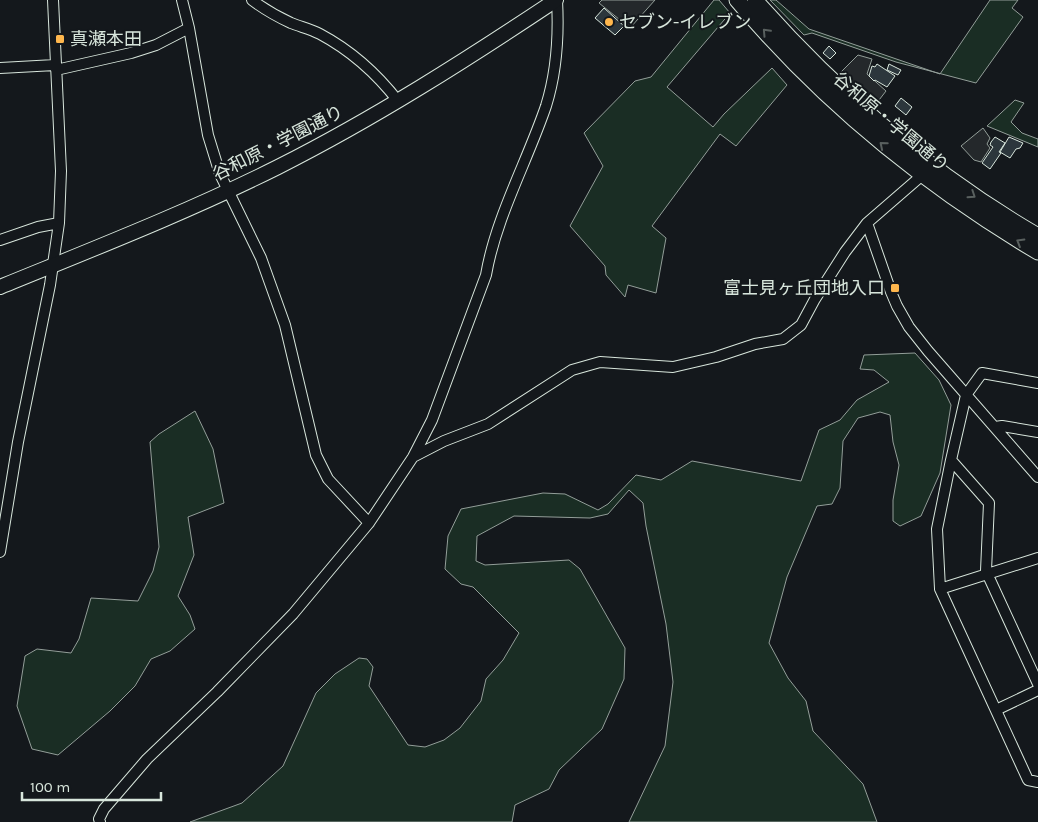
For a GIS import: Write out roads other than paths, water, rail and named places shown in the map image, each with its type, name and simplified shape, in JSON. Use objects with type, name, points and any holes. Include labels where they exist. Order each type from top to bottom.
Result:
[{"type":"highway","name":"谷和原・学園通り","points":[[737,0],[827,94],[863,127],[927,171],[1002,231],[1038,252]]},
{"type":"highway","name":"谷和原・学園通り","points":[[755,0],[796,46],[927,171],[1038,236]]},
{"type":"main road","name":"谷和原・学園通り","points":[[0,287],[168,218],[294,158],[398,101],[475,55],[557,0]]},
{"type":"street","points":[[0,552],[18,442],[46,307],[59,223],[61,172],[53,0]]},
{"type":"street","points":[[182,0],[190,28],[208,135],[220,174],[260,258],[285,325],[316,455],[328,479],[370,523]]},
{"type":"street","points":[[252,0],[292,23],[319,33],[342,48],[365,65],[398,101]]},
{"type":"street","points":[[100,822],[99,819],[104,808],[147,759],[217,692],[293,614],[370,523],[413,457],[432,420],[486,275],[489,258],[504,216],[546,105],[559,33],[557,0]]},
{"type":"street","points":[[0,68],[56,67],[148,48],[190,28]]},
{"type":"street","points":[[413,457],[444,441],[488,424],[572,370],[600,362],[673,367],[716,357],[755,344],[783,339],[801,325],[815,299],[867,223],[927,171]]},
{"type":"street","points":[[0,240],[33,228],[59,223]]},
{"type":"street","points":[[867,223],[897,306],[909,327],[1038,477]]},
{"type":"street","points":[[1038,382],[982,373],[966,395],[937,529],[940,589],[1028,780],[1038,782]]},
{"type":"street","points":[[994,427],[1002,426],[1038,432]]},
{"type":"street","points":[[951,460],[989,503],[986,571],[1038,684]]},
{"type":"street","points":[[940,589],[1038,558]]},
{"type":"street","points":[[996,710],[1038,690]]},
{"type":"place","name":"セブン-イレブン","points":[[609,22]]},
{"type":"place","name":"真瀬本田","points":[[60,39]]},
{"type":"place","name":"富士見ヶ丘団地入口","points":[[895,288]]}]
